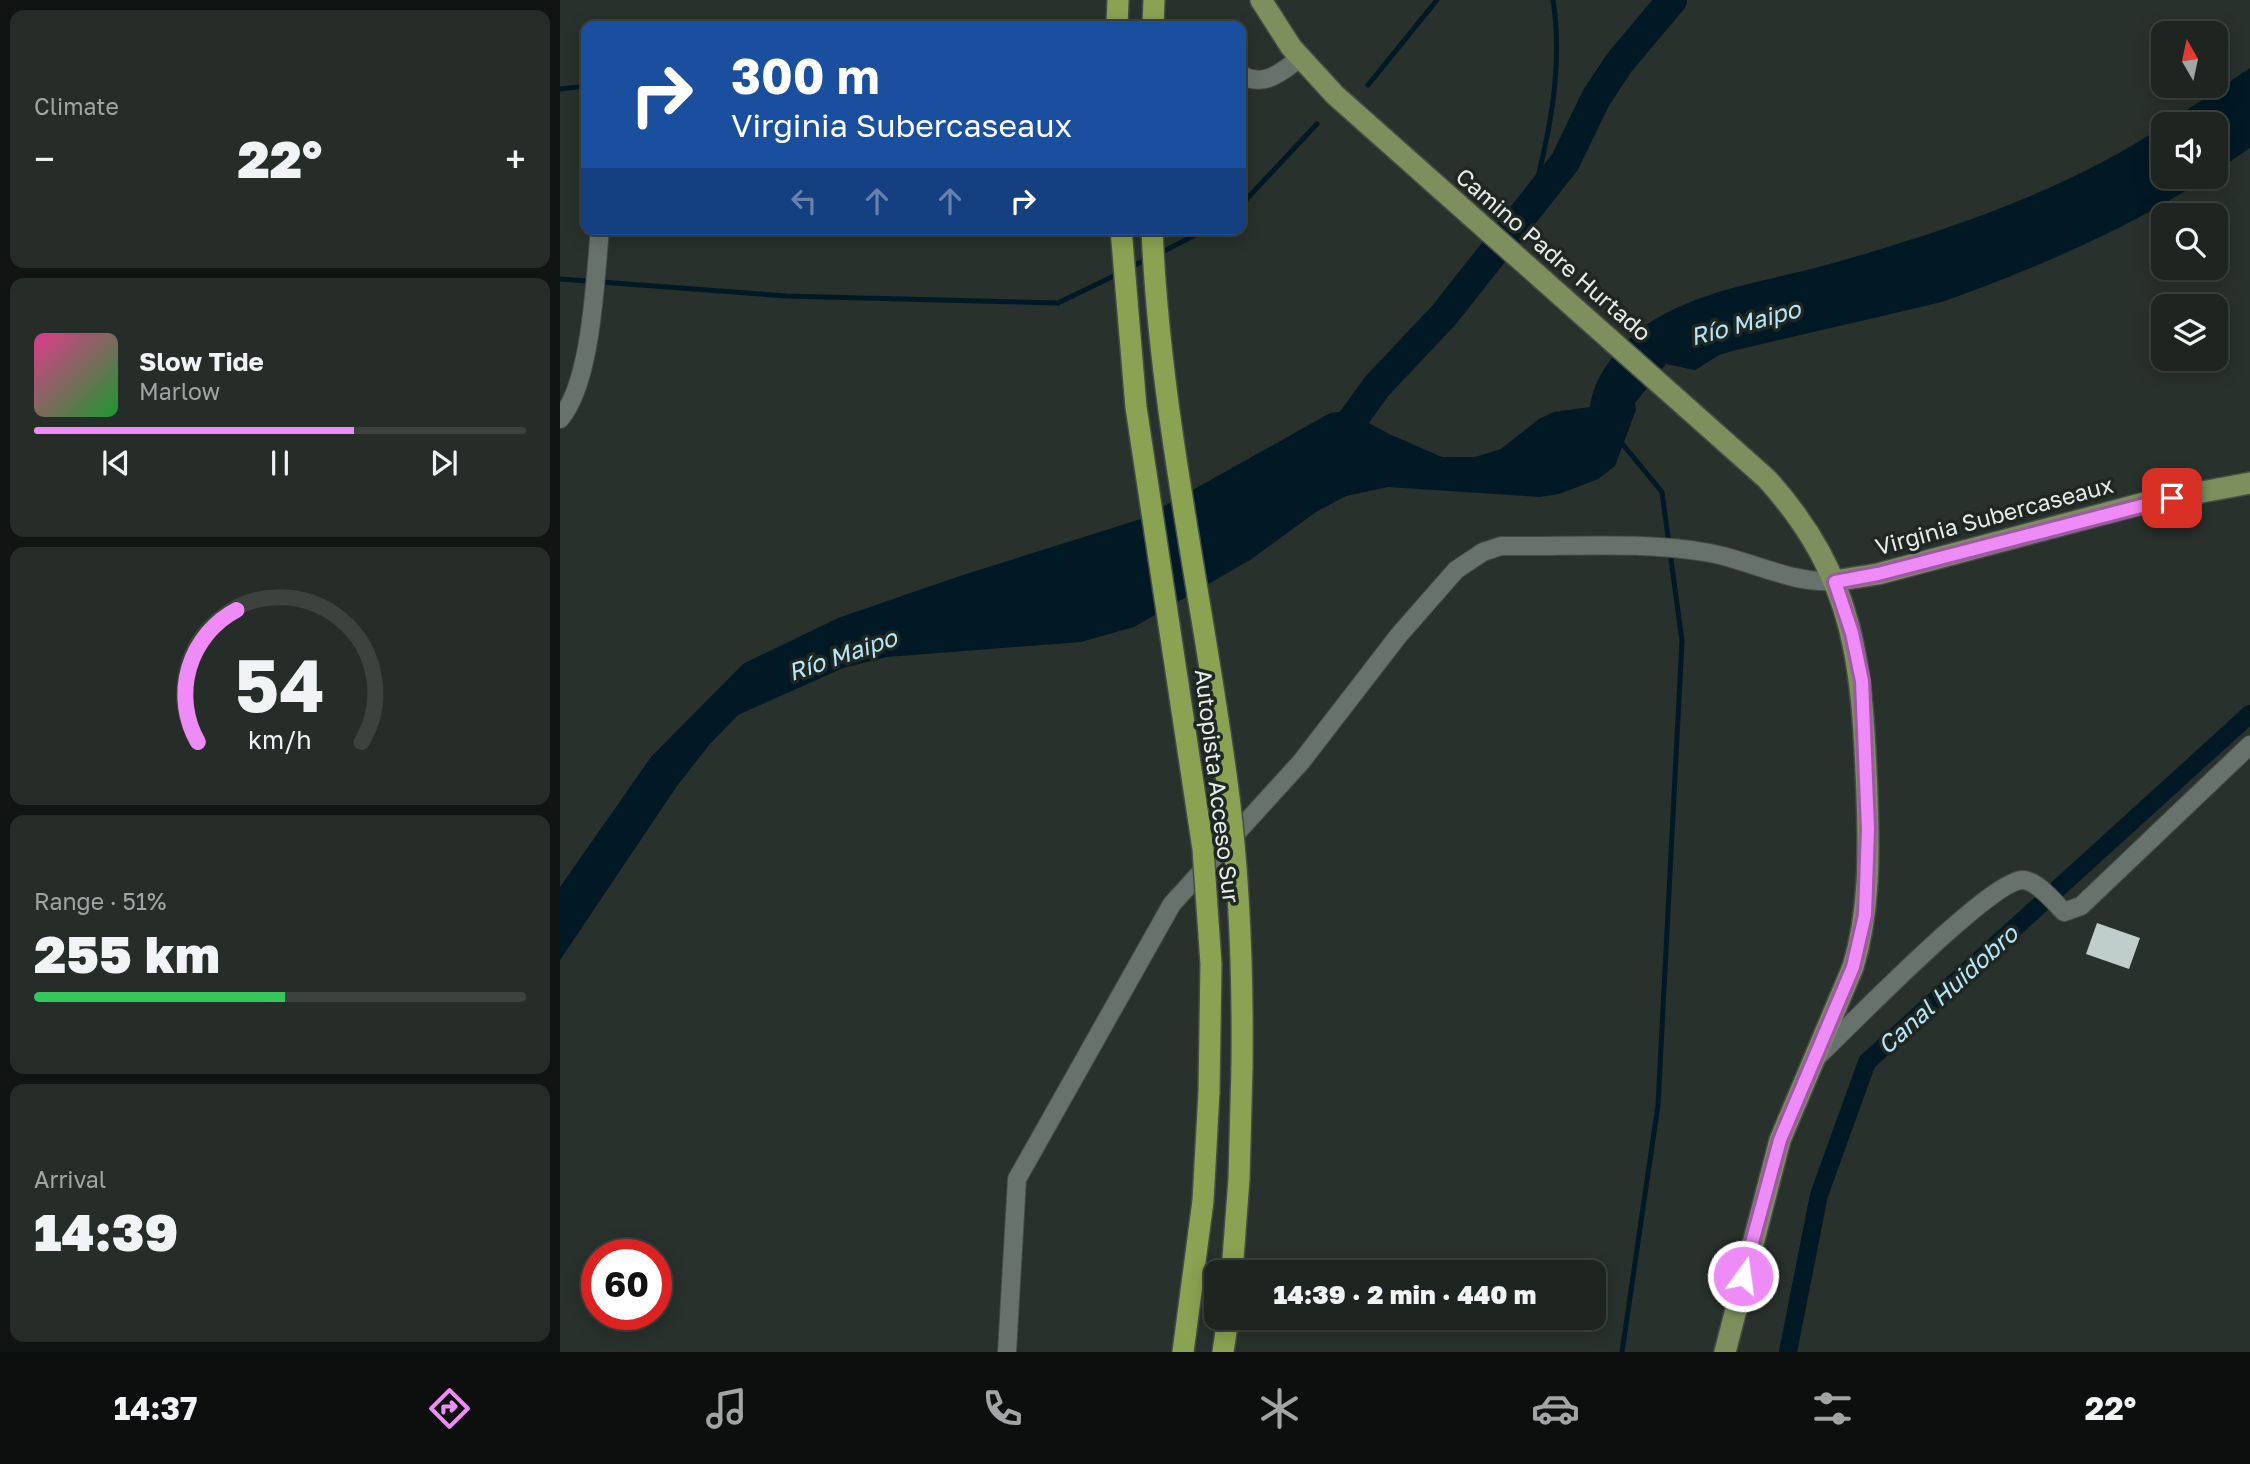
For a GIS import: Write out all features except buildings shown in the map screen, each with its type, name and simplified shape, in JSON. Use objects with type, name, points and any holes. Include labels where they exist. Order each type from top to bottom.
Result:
[{"type":"highway","points":[[1117,21],[1118,0]]},
{"type":"highway","points":[[1153,21],[1154,0]]},
{"type":"highway","name":"Autopista Acceso Sur","points":[[1122,235],[1138,420],[1203,849],[1211,964],[1209,1092],[1196,1262],[1183,1352]]},
{"type":"highway","name":"Autopista Acceso Sur","points":[[1152,235],[1159,332],[1175,458],[1229,799],[1239,910],[1242,1067],[1239,1180],[1233,1260]]},
{"type":"highway","points":[[1223,1352],[1226,1330]]},
{"type":"main road","name":"Camino Padre Hurtado","points":[[1261,0],[1300,58],[1355,114],[1693,412],[1782,495],[1835,582],[1852,633],[1862,681],[1868,829],[1862,939],[1777,1152],[1725,1352]]},
{"type":"main road","name":"Virginia Subercaseaux","points":[[1835,582],[1878,574],[2148,502],[2250,483]]},
{"type":"street","points":[[1246,77],[1267,80],[1300,58]]},
{"type":"street","points":[[560,419],[566,412],[580,372],[595,300],[599,235]]},
{"type":"street","points":[[1007,1352],[1017,1179],[1172,904],[1301,762],[1399,635],[1456,570],[1483,552],[1501,546],[1643,548],[1709,553],[1811,583],[1835,582]]},
{"type":"street","points":[[1813,1061],[1964,917],[2002,886],[2024,880],[2069,913],[2081,906],[2250,745]]},
{"type":"water","points":[[2250,68],[2250,148],[2228,163],[2228,112],[2184,112],[2205,98],[2228,98],[2228,83]]},
{"type":"water","points":[[2151,133],[2151,189],[2188,189],[2164,203],[2151,203],[2151,210],[2079,247],[1942,302],[1736,350],[1719,355],[1695,370],[1666,364],[1635,403],[1636,410],[1615,466],[1598,479],[1559,494],[1540,497],[1388,487],[1346,496],[1316,512],[1250,560],[1134,627],[1081,642],[887,657],[843,668],[738,715],[709,745],[677,786],[560,960],[560,887],[651,757],[743,664],[838,618],[1141,519],[1330,413],[1347,411],[1389,434],[1442,457],[1475,457],[1501,449],[1539,419],[1554,412],[1590,407],[1604,369],[1622,346],[1643,327],[1675,309],[1718,292],[1873,252],[1959,223],[2045,190]]},
{"type":"waterway","points":[[1368,85],[1437,0]]},
{"type":"waterway","points":[[1530,208],[1543,157],[1555,79],[1557,53],[1553,0]]},
{"type":"waterway","name":"Río Maipo","points":[[1333,447],[1377,386],[1444,315],[1565,162],[1596,98],[1619,63],[1672,0]]},
{"type":"waterway","points":[[560,89],[581,87]]},
{"type":"waterway","points":[[1246,200],[1317,124]]},
{"type":"waterway","points":[[1160,253],[1195,235]]},
{"type":"waterway","points":[[1128,268],[1148,259]]},
{"type":"waterway","points":[[560,279],[786,296],[1058,303],[1120,273]]},
{"type":"waterway","points":[[1620,441],[1662,492],[1682,641],[1658,1105],[1622,1352]]},
{"type":"waterway","name":"Canal Huidobro","points":[[1788,1352],[1819,1195],[1867,1062],[2250,714]]},
{"type":"route","points":[[1743,1276],[1780,1140],[1842,996],[1862,939],[1868,829],[1864,703],[1858,657],[1835,582],[1878,574],[2072,521],[2172,498]]}]
